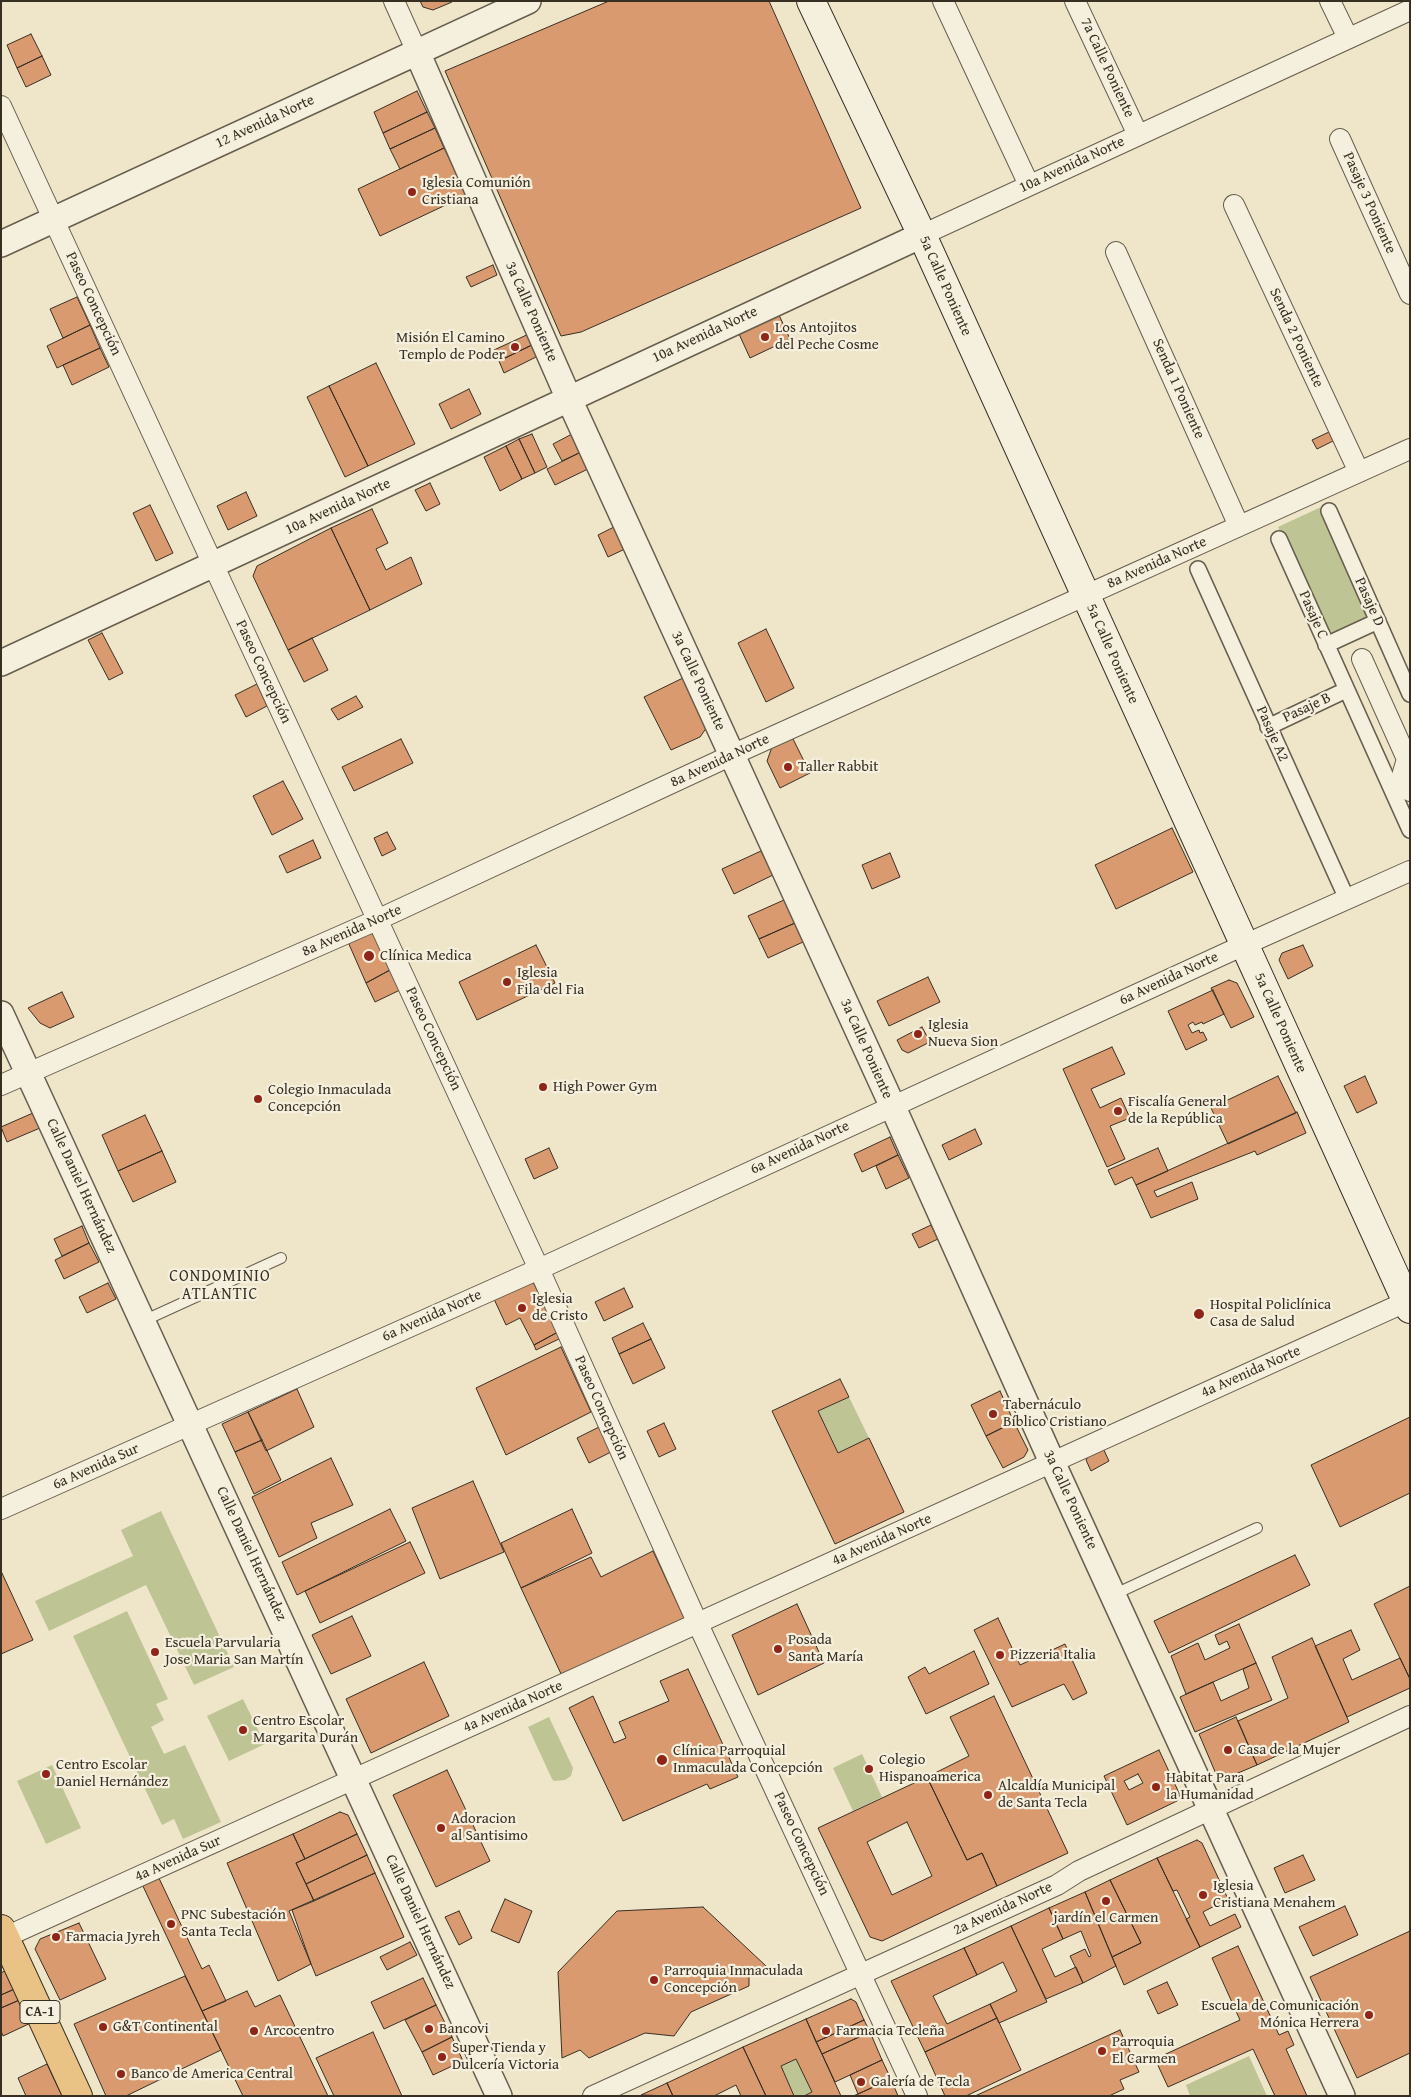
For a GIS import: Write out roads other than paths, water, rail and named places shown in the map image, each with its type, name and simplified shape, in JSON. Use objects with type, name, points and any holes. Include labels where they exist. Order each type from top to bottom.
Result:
[{"type":"main road","name":"5a Calle Poniente","points":[[811,1],[922,235],[1409,1304]]},
{"type":"main road","name":"CA-1","points":[[2,1935],[78,2096]]},
{"type":"street","name":"3a Calle Poniente","points":[[394,1],[569,398],[1342,2096]]},
{"type":"street","name":"12 Avenida Norte","points":[[1,244],[528,1]]},
{"type":"street","points":[[943,1],[1029,185]]},
{"type":"street","name":"7a Calle Poniente","points":[[1075,1],[1138,135]]},
{"type":"street","points":[[1330,1],[1348,38]]},
{"type":"street","name":"10a Avenida Norte","points":[[1,664],[569,398],[1410,10]]},
{"type":"street","name":"Paseo Concepción","points":[[1,106],[538,1268],[698,1624],[917,2096]]},
{"type":"street","name":"Pasaje 3 Poniente","points":[[1340,139],[1410,294]]},
{"type":"street","name":"Senda 2 Poniente","points":[[1234,205],[1359,472]]},
{"type":"street","name":"Senda 1 Poniente","points":[[1116,252],[1240,526]]},
{"type":"street","name":"8a Avenida Norte","points":[[1,1085],[377,920],[732,754],[1410,449]]},
{"type":"street","name":"Pasaje D","points":[[1329,511],[1410,694]]},
{"type":"street","name":"Pasaje C","points":[[1279,539],[1410,830]]},
{"type":"street","name":"Pasaje A2","points":[[1198,569],[1347,899]]},
{"type":"street","points":[[1326,645],[1378,621]]},
{"type":"street","points":[[1362,658],[1407,758],[1402,776],[1410,791]]},
{"type":"street","name":"Pasaje B","points":[[1268,726],[1346,690]]},
{"type":"street","name":"6a Avenida Norte","points":[[191,1425],[1410,871]]},
{"type":"street","name":"Calle Daniel Hernández","points":[[1,1014],[499,2096]]},
{"type":"street","name":"4a Avenida Norte","points":[[354,1778],[698,1624],[1052,1462],[1409,1304]]},
{"type":"street","name":"6a Avenida Sur","points":[[1,1509],[191,1425]]},
{"type":"street","name":"2a Avenida Norte","points":[[593,2096],[1057,1885],[1078,1871],[1410,1716]]},
{"type":"street","name":"4a Avenida Sur","points":[[2,1935],[354,1778]]},
{"type":"lane","points":[[144,1322],[281,1258]]},
{"type":"lane","points":[[1113,1595],[1257,1528]]},
{"type":"place","name":"Iglesia Comunión Cristiana","points":[[412,192]]},
{"type":"place","name":"Los Antojitos del Peche Cosme","points":[[765,337]]},
{"type":"place","name":"Misión El Camino Templo de Poder","points":[[515,347]]},
{"type":"place","name":"Taller Rabbit","points":[[788,767]]},
{"type":"place","name":"Clínica Medica","points":[[369,956]]},
{"type":"place","name":"Iglesia Fila del Fia","points":[[507,982]]},
{"type":"place","name":"Iglesia Nueva Sion","points":[[918,1034]]},
{"type":"place","name":"High Power Gym","points":[[543,1087]]},
{"type":"place","name":"Colegio Inmaculada Concepción","points":[[258,1099]]},
{"type":"place","name":"Fiscalía General de la República","points":[[1118,1111]]},
{"type":"place","name":"Iglesia de Cristo","points":[[522,1308]]},
{"type":"place","name":"Hospital Policlínica Casa de Salud","points":[[1199,1314]]},
{"type":"place","name":"Tabernáculo Bíblico Cristiano","points":[[993,1414]]},
{"type":"place","name":"Posada Santa María","points":[[778,1649]]},
{"type":"place","name":"Escuela Parvularia Jose Maria San Martín","points":[[155,1652]]},
{"type":"place","name":"Pizzeria Italia","points":[[1000,1655]]},
{"type":"place","name":"Centro Escolar Margarita Durán","points":[[243,1730]]},
{"type":"place","name":"Casa de la Mujer","points":[[1228,1750]]},
{"type":"place","name":"Clínica Parroquial Inmaculada Concepción","points":[[662,1760]]},
{"type":"place","name":"Colegio Hispanoamerica","points":[[869,1769]]},
{"type":"place","name":"Centro Escolar Daniel Hernández","points":[[46,1774]]},
{"type":"place","name":"Habitat Para la Humanidad","points":[[1156,1787]]},
{"type":"place","name":"Alcaldía Municipal de Santa Tecla","points":[[988,1795]]},
{"type":"place","name":"Adoracion al Santisimo","points":[[441,1828]]},
{"type":"place","name":"Iglesia Cristiana Menahem","points":[[1203,1895]]},
{"type":"place","name":"jardín el Carmen","points":[[1106,1901]]},
{"type":"place","name":"PNC Subestación Santa Tecla","points":[[171,1924]]},
{"type":"place","name":"Farmacia Jyreh","points":[[56,1937]]},
{"type":"place","name":"Parroquia Inmaculada Concepción","points":[[654,1980]]},
{"type":"place","name":"Escuela de Comunicación Mónica Herrera","points":[[1369,2015]]},
{"type":"place","name":"G&T Continental","points":[[103,2027]]},
{"type":"place","name":"Bancovi","points":[[429,2029]]},
{"type":"place","name":"Arcocentro","points":[[254,2031]]},
{"type":"place","name":"Farmacia Tecleña","points":[[826,2031]]},
{"type":"place","name":"Parroquia El Carmen","points":[[1102,2051]]},
{"type":"place","name":"Super Tienda y Dulcería Victoria","points":[[442,2057]]},
{"type":"place","name":"Banco de America Central","points":[[121,2074]]},
{"type":"place","name":"Galería de Tecla","points":[[861,2082]]},
{"type":"district","name":"CONDOMINIO ATLANTIC","points":[[220,1286]]}]
